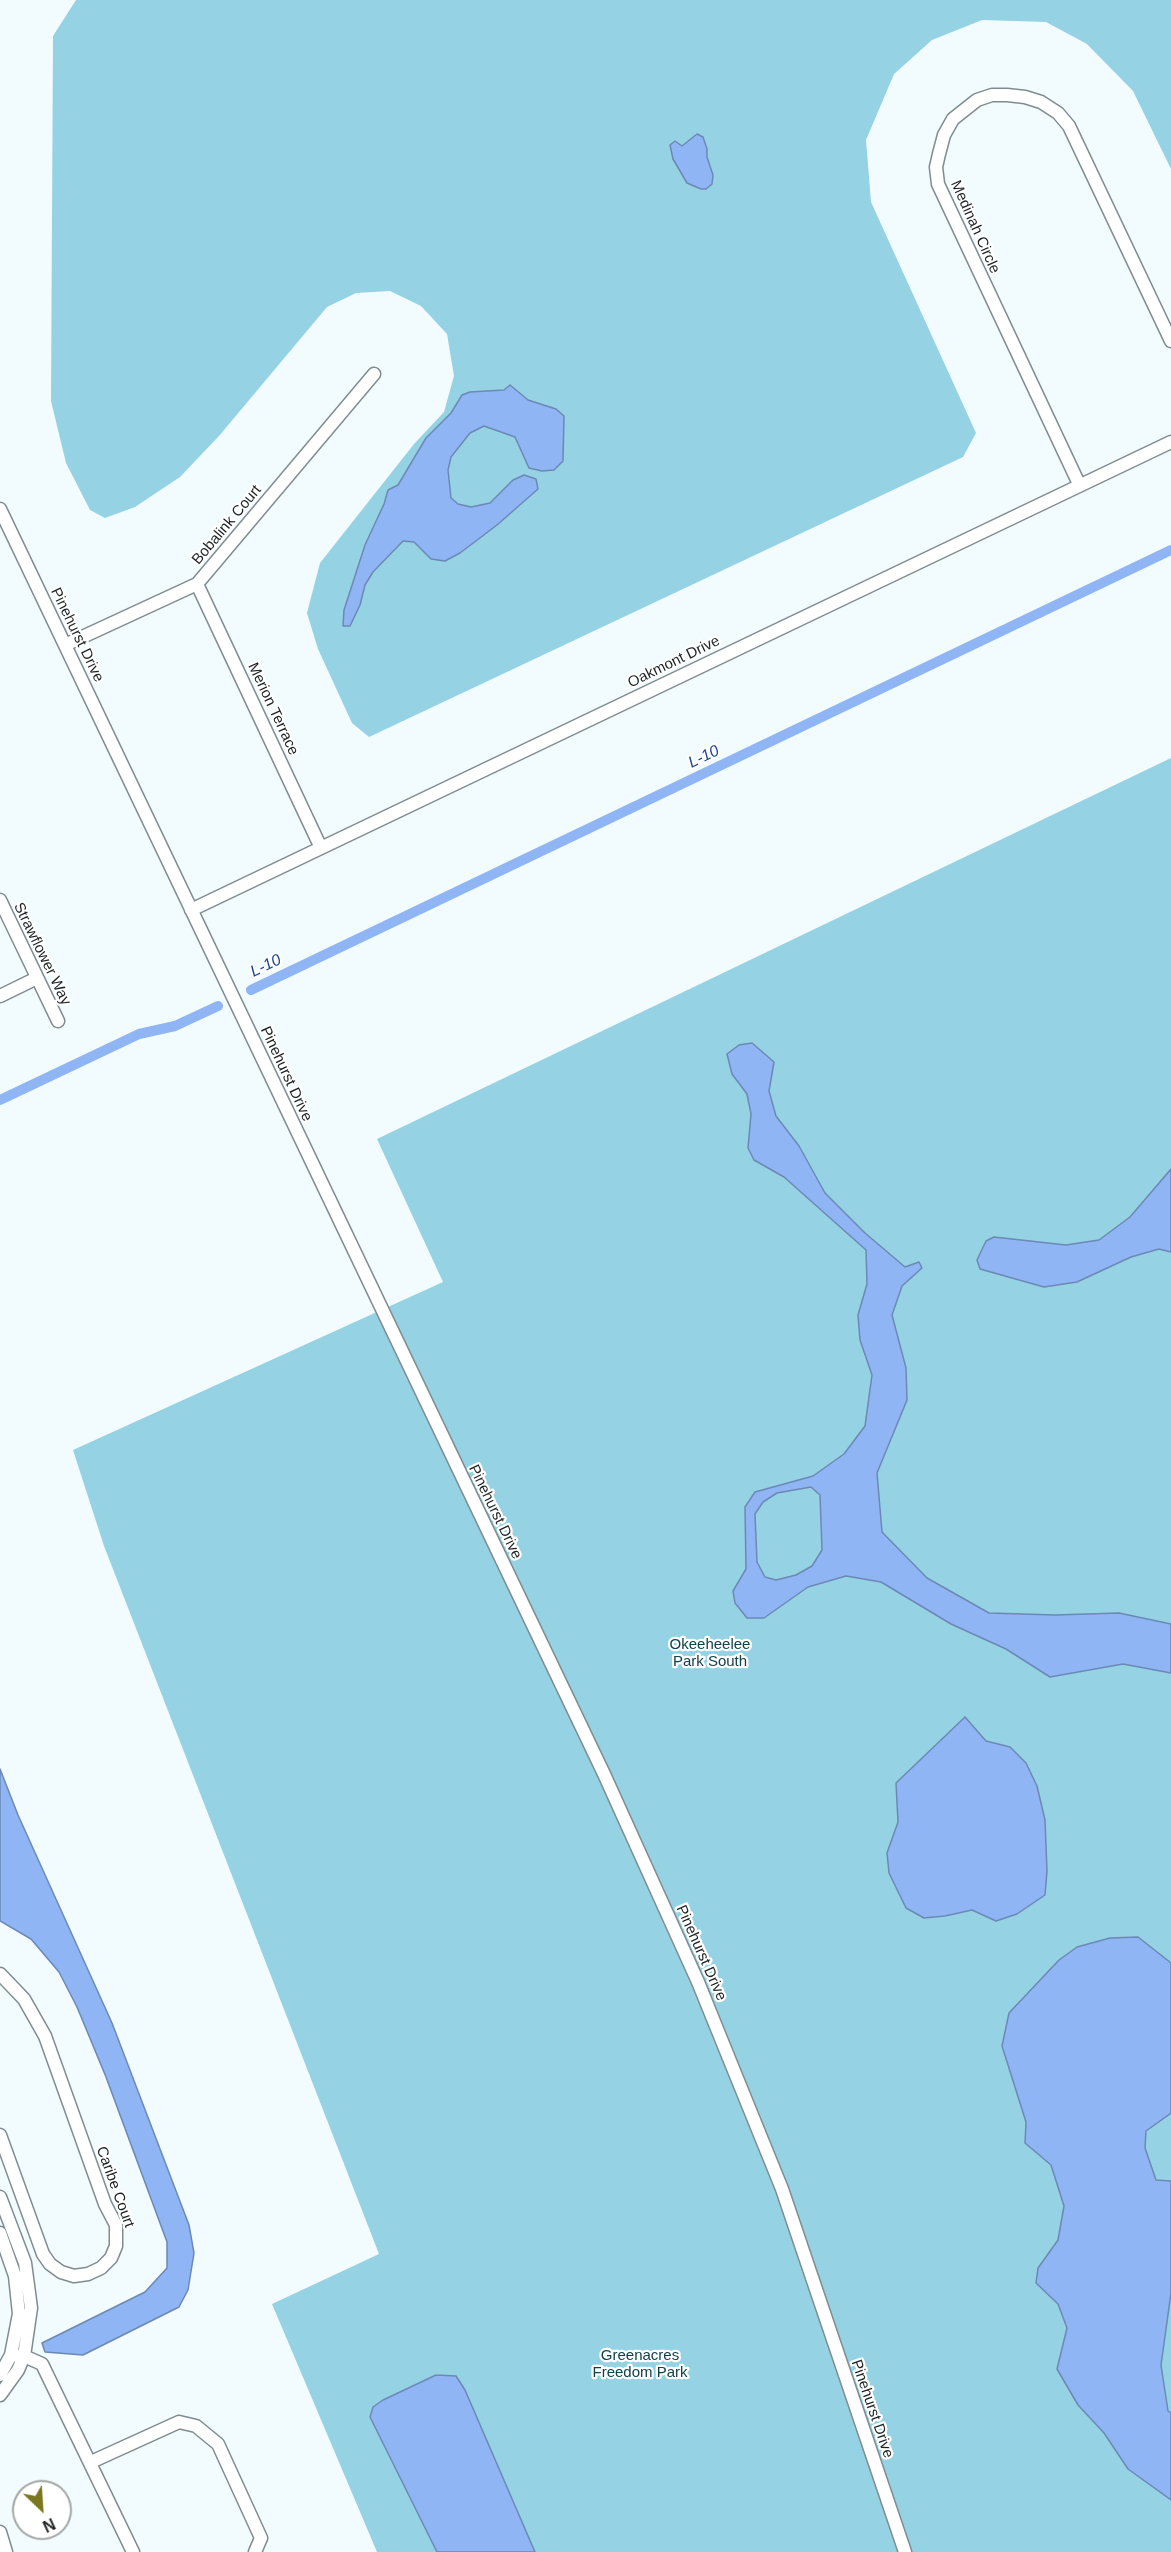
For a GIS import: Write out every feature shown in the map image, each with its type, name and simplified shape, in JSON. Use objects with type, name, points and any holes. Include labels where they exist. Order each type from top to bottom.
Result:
[{"type":"street","name":"Medinah Circle","points":[[1079,484],[938,184],[936,167],[939,154],[944,135],[953,119],[976,100],[992,95],[1025,97],[1041,102],[1058,113],[1070,126],[1171,341]]},
{"type":"street","name":"Bobalink Court","points":[[65,645],[197,584],[374,374]]},
{"type":"street","name":"Oakmont Drive","points":[[191,910],[1079,484],[1170,444]]},
{"type":"street","name":"Pinehurst Drive","points":[[0,509],[599,1764],[698,1982],[782,2189],[905,2552]]},
{"type":"street","name":"Merion Terrace","points":[[197,584],[321,848]]},
{"type":"street","name":"Strawflower Way","points":[[0,900],[58,1021]]},
{"type":"street","points":[[0,996],[37,978]]},
{"type":"street","name":"Caribe Court","points":[[0,1974],[24,1999],[45,2036],[105,2204],[116,2225],[116,2246],[111,2258],[101,2268],[88,2274],[74,2276],[61,2272],[50,2264],[43,2254],[0,2135]]},
{"type":"street","points":[[0,2197],[5,2240],[19,2296],[18,2329],[9,2359],[0,2375]]},
{"type":"street","points":[[0,2395],[22,2361],[29,2326],[30,2298],[28,2277],[5,2240]]},
{"type":"street","points":[[9,2359],[22,2361],[48,2374],[133,2552]]},
{"type":"street","points":[[91,2462],[179,2422],[196,2426],[218,2444],[261,2538],[255,2552]]},
{"type":"street","points":[[0,2532],[6,2552]]},
{"type":"green space","points":[[76,0],[1171,0],[1171,169],[1133,91],[1087,44],[1046,22],[982,20],[932,40],[894,74],[866,140],[871,202],[976,433],[963,457],[369,737],[352,723],[318,649],[307,613],[320,563],[414,444],[444,412],[454,376],[447,334],[421,306],[390,291],[356,293],[327,307],[219,436],[180,477],[135,507],[105,518],[90,510],[66,463],[51,401],[53,36]]},
{"type":"green space","name":"Okeeheelee Park South","points":[[1171,758],[1171,2552],[377,2552],[272,2304],[379,2254],[104,1546],[73,1450],[443,1282],[377,1139]]},
{"type":"shaded area","points":[[697,134],[703,137],[713,175],[712,184],[706,189],[687,183],[673,159],[670,145],[675,141],[682,146]]},
{"type":"shaded area","points":[[510,385],[528,400],[556,409],[564,416],[563,461],[554,470],[542,471],[529,468],[515,437],[484,426],[470,433],[451,457],[448,470],[451,498],[458,504],[471,507],[490,503],[513,480],[524,475],[536,479],[538,489],[497,525],[460,553],[445,561],[431,559],[414,542],[403,541],[373,572],[365,585],[360,605],[350,626],[343,626],[344,610],[365,545],[388,490],[398,485],[426,438],[451,413],[462,395],[470,392],[504,390]]},
{"type":"shaded area","points":[[752,1043],[774,1062],[769,1091],[776,1116],[799,1146],[825,1193],[865,1233],[905,1267],[919,1262],[922,1268],[902,1286],[892,1315],[906,1368],[907,1400],[877,1473],[882,1532],[927,1578],[989,1613],[1055,1615],[1119,1613],[1171,1624],[1171,1673],[1123,1664],[1050,1677],[1006,1649],[951,1624],[881,1582],[846,1576],[808,1587],[764,1618],[747,1618],[735,1603],[733,1591],[746,1569],[745,1507],[755,1492],[813,1476],[844,1454],[865,1426],[872,1375],[860,1340],[858,1315],[867,1284],[866,1250],[784,1177],[754,1160],[748,1148],[751,1114],[747,1094],[732,1074],[727,1054],[739,1045]],"holes":[[[811,1487],[820,1495],[822,1550],[812,1566],[796,1575],[776,1580],[765,1577],[757,1562],[755,1514],[763,1502],[777,1493]]]},
{"type":"shaded area","points":[[1171,1169],[1171,1252],[1159,1249],[1131,1257],[1077,1282],[1044,1287],[980,1269],[977,1260],[986,1241],[994,1237],[1066,1245],[1099,1240],[1130,1217]]},
{"type":"shaded area","points":[[965,1717],[986,1741],[1010,1747],[1026,1763],[1037,1786],[1045,1820],[1047,1871],[1045,1895],[1017,1914],[996,1921],[972,1910],[924,1918],[906,1908],[889,1873],[887,1853],[898,1822],[896,1783]]},
{"type":"shaded area","points":[[0,1769],[18,1815],[112,2023],[189,2225],[194,2253],[188,2290],[179,2307],[83,2355],[45,2352],[42,2343],[145,2292],[167,2268],[167,2242],[106,2077],[77,2007],[59,1972],[31,1939],[0,1921]]},
{"type":"shaded area","points":[[1138,1937],[1171,1963],[1171,2113],[1146,2131],[1145,2148],[1156,2180],[1171,2181],[1171,2293],[1161,2365],[1168,2411],[1171,2413],[1171,2500],[1128,2469],[1104,2433],[1078,2405],[1057,2369],[1067,2328],[1058,2304],[1036,2283],[1038,2268],[1058,2240],[1064,2206],[1051,2165],[1025,2143],[1026,2122],[1002,2046],[1009,2013],[1059,1960],[1077,1947],[1110,1938]]},
{"type":"shaded area","points":[[436,2375],[456,2376],[465,2390],[535,2552],[437,2552],[370,2417],[373,2407],[383,2400]]},
{"type":"waterway","name":"L-10","points":[[251,990],[1171,550]]},
{"type":"waterway","name":"L-10","points":[[0,1100],[139,1034],[175,1026],[218,1006]]},
{"type":"park label","name":"Greenacres Freedom Park","points":[[640,2364]]}]
